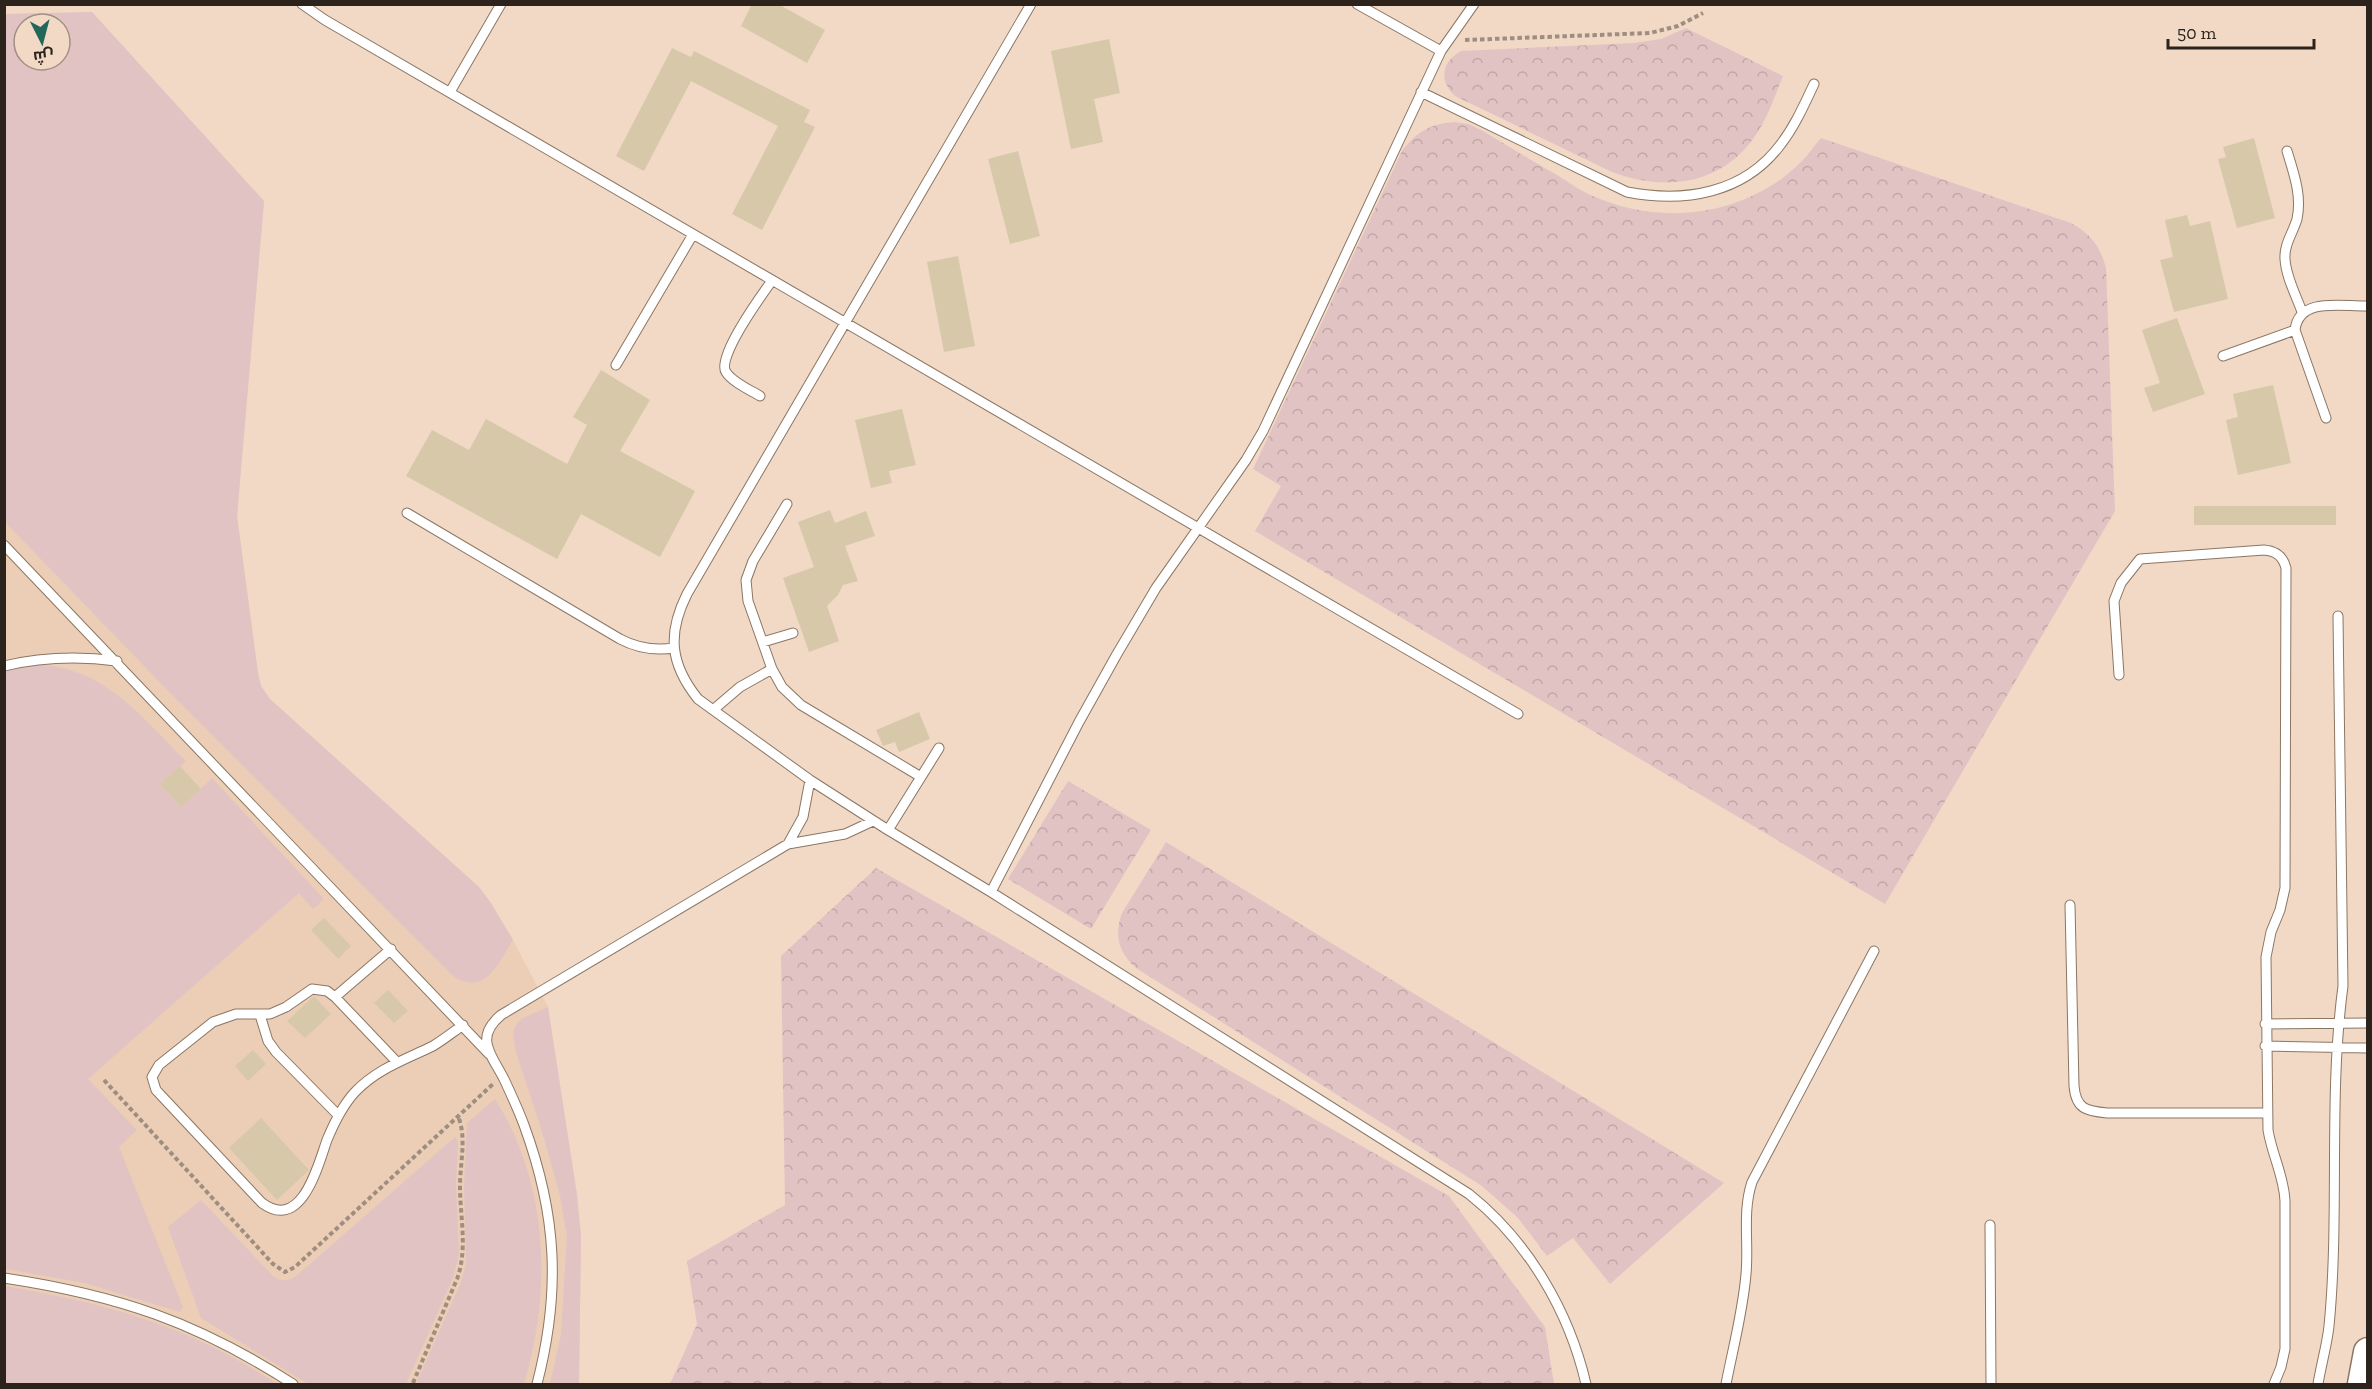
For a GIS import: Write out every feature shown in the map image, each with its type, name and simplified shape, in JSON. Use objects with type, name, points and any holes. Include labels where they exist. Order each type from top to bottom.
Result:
[{"type":"main road","points":[[2362,1384],[2367,1352]]},
{"type":"lane","points":[[302,4],[348,34],[692,236],[1518,714]]},
{"type":"lane","points":[[450,92],[501,4]]},
{"type":"lane","points":[[1031,4],[687,594],[676,620],[674,648],[678,667],[686,684],[698,699],[810,780],[1447,1179],[1490,1210],[1524,1250],[1552,1294],[1573,1342],[1586,1384]]},
{"type":"lane","points":[[1357,4],[1441,51]]},
{"type":"lane","points":[[991,892],[1097,687],[1156,588],[1246,460],[1263,431],[1441,51],[1474,4]]},
{"type":"lane","points":[[1421,92],[1627,192],[1655,197],[1683,197],[1711,192],[1737,181],[1760,166],[1780,146],[1796,123],[1814,84]]},
{"type":"lane","points":[[2287,151],[2296,181],[2298,207],[2297,219],[2285,251],[2285,262],[2302,312]]},
{"type":"lane","points":[[616,365],[692,236]]},
{"type":"lane","points":[[760,396],[725,371],[723,364],[730,347],[771,282]]},
{"type":"lane","points":[[2326,418],[2295,330],[2296,320],[2302,312],[2316,306],[2367,306]]},
{"type":"lane","points":[[2223,356],[2295,330]]},
{"type":"lane","points":[[787,504],[753,561],[746,580],[748,601],[772,669],[782,687],[801,705],[921,777]]},
{"type":"lane","points":[[407,513],[620,639],[640,648],[663,650],[674,648]]},
{"type":"lane","points":[[4,545],[489,1054],[506,1083],[523,1123],[540,1173],[550,1218],[553,1251],[552,1292],[546,1342],[537,1384]]},
{"type":"lane","points":[[2119,675],[2114,601],[2121,583],[2140,559],[2264,550],[2271,550],[2282,557],[2286,568],[2284,888],[2280,910],[2268,944],[2265,1024],[2266,1113],[2271,1146],[2283,1180],[2285,1201],[2284,1349],[2274,1384]]},
{"type":"lane","points":[[2318,1384],[2329,1327],[2337,1047],[2343,986],[2338,616]]},
{"type":"lane","points":[[763,642],[794,633]]},
{"type":"lane","points":[[4,666],[69,657],[117,661]]},
{"type":"lane","points":[[713,710],[740,687],[772,669]]},
{"type":"lane","points":[[888,830],[939,748]]},
{"type":"lane","points":[[788,844],[802,817],[810,780]]},
{"type":"lane","points":[[489,1054],[488,1032],[493,1022],[501,1015],[788,844],[845,834],[873,821]]},
{"type":"lane","points":[[2070,905],[2074,1086],[2075,1097],[2080,1107],[2091,1112],[2107,1113],[2266,1113]]},
{"type":"lane","points":[[334,997],[391,949]]},
{"type":"lane","points":[[1726,1384],[1745,1287],[1747,1253],[1745,1210],[1752,1182],[1874,951]]},
{"type":"lane","points":[[396,1061],[327,991],[312,989],[280,1010],[260,1015],[236,1014],[213,1022],[154,1070],[153,1084],[156,1090],[262,1203],[271,1209],[281,1211],[290,1208],[307,1192],[338,1115],[354,1094],[373,1075],[396,1061],[435,1044],[463,1025]]},
{"type":"lane","points":[[260,1015],[268,1041],[276,1052],[338,1115]]},
{"type":"lane","points":[[2265,1024],[2367,1023]]},
{"type":"lane","points":[[2265,1046],[2367,1048]]},
{"type":"lane","points":[[1990,1226],[1991,1384]]},
{"type":"lane","points":[[4,1278],[83,1292],[127,1303],[169,1318],[224,1343],[292,1384]]},
{"type":"path","points":[[1449,40],[1650,33],[1678,26],[1703,13]]},
{"type":"path","points":[[412,1383],[457,1280],[462,1263],[460,1185],[463,1127],[459,1116]]},
{"type":"shaded area","points":[[72,12],[92,12],[264,201],[237,516],[261,686],[270,699],[479,887],[513,940],[548,1007],[577,1195],[581,1236],[579,1384],[5,1384],[4,14],[12,14],[12,72],[72,72]]},
{"type":"green space","points":[[72,12],[92,12],[264,201],[237,516],[261,686],[270,699],[479,887],[513,940],[489,975],[474,983],[453,976],[173,696],[5,522],[5,14],[12,14],[12,72],[72,72]]},
{"type":"green space","points":[[1686,28],[1783,76],[1762,124],[1739,155],[1724,167],[1689,180],[1651,181],[1612,172],[1455,96],[1446,84],[1444,72],[1446,66],[1454,55],[1461,51],[1634,43],[1661,39]]},
{"type":"green space","points":[[1454,122],[1469,124],[1483,131],[1593,196],[1645,211],[1672,213],[1726,206],[1751,196],[1775,183],[1797,166],[1821,138],[2071,223],[2089,236],[2098,247],[2106,268],[2115,511],[1885,904],[1255,531],[1281,486],[1253,469],[1402,151],[1424,130]]},
{"type":"green space","points":[[42,665],[86,676],[105,686],[139,713],[186,761],[160,784],[181,807],[212,778],[324,899],[313,909],[299,893],[88,1079],[137,1130],[119,1147],[183,1307],[180,1312],[84,1283],[5,1269],[4,670]]},
{"type":"green space","points":[[1068,781],[1151,830],[1091,929],[1008,879]]},
{"type":"green space","points":[[1166,842],[1724,1183],[1610,1284],[1573,1238],[1547,1256],[1518,1218],[1482,1186],[1136,968],[1130,962],[1119,943],[1118,929],[1122,913]]},
{"type":"green space","points":[[876,868],[1449,1196],[1545,1327],[1554,1384],[670,1384],[697,1324],[687,1261],[785,1205],[781,956]]},
{"type":"green space","points":[[548,1007],[577,1195],[581,1236],[579,1384],[550,1384],[561,1334],[567,1236],[560,1196],[516,1052],[513,1034],[521,1019]]},
{"type":"green space","points":[[495,1099],[513,1132],[526,1167],[535,1202],[540,1238],[539,1312],[524,1384],[416,1384],[461,1282],[466,1263],[464,1184],[467,1123]]},
{"type":"green space","points":[[455,1137],[458,1141],[456,1185],[459,1254],[453,1278],[406,1384],[308,1384],[201,1318],[168,1227],[201,1200],[274,1277],[288,1280],[301,1272]]},
{"type":"green space","points":[[5,1286],[78,1300],[146,1320],[212,1347],[277,1384],[5,1384]]},
{"type":"building","points":[[752,4],[778,4],[825,30],[807,63],[741,26]]},
{"type":"building","points":[[1109,39],[1120,93],[1094,99],[1103,142],[1071,149],[1051,51]]},
{"type":"building","points":[[672,48],[691,57],[694,51],[810,110],[804,122],[815,127],[762,230],[732,214],[778,126],[691,81],[644,171],[616,156]]},
{"type":"building","points":[[2254,138],[2275,218],[2237,228],[2218,159],[2226,157],[2223,147]]},
{"type":"building","points":[[1018,151],[1040,236],[1010,244],[988,159]]},
{"type":"building","points":[[2187,215],[2190,226],[2210,221],[2228,299],[2174,312],[2160,260],[2173,257],[2165,220]]},
{"type":"building","points":[[958,256],[975,346],[944,352],[927,262]]},
{"type":"building","points":[[2177,318],[2205,394],[2153,412],[2144,388],[2160,383],[2142,330]]},
{"type":"building","points":[[601,370],[650,400],[620,451],[695,491],[660,557],[581,514],[557,559],[406,476],[432,430],[469,450],[486,419],[567,464],[587,425],[573,417]]},
{"type":"building","points":[[2273,385],[2291,463],[2238,475],[2226,420],[2238,417],[2233,394]]},
{"type":"building","points":[[902,409],[916,465],[889,471],[892,483],[871,488],[855,420]]},
{"type":"building","points":[[2194,506],[2336,506],[2336,525],[2194,525]]},
{"type":"building","points":[[830,510],[835,523],[866,511],[875,536],[845,546],[858,581],[843,585],[838,595],[827,606],[839,641],[809,652],[783,578],[814,567],[798,522]]},
{"type":"building","points":[[919,712],[930,739],[899,752],[895,742],[883,746],[876,730]]},
{"type":"building","points":[[180,766],[201,789],[181,807],[160,784]]},
{"type":"building","points":[[324,918],[351,946],[338,959],[311,930]]},
{"type":"building","points":[[388,990],[408,1011],[394,1023],[374,1003]]},
{"type":"building","points":[[314,996],[331,1014],[305,1038],[287,1021]]},
{"type":"building","points":[[253,1050],[266,1064],[248,1081],[235,1066]]},
{"type":"building","points":[[261,1118],[309,1170],[277,1200],[229,1148]]}]
